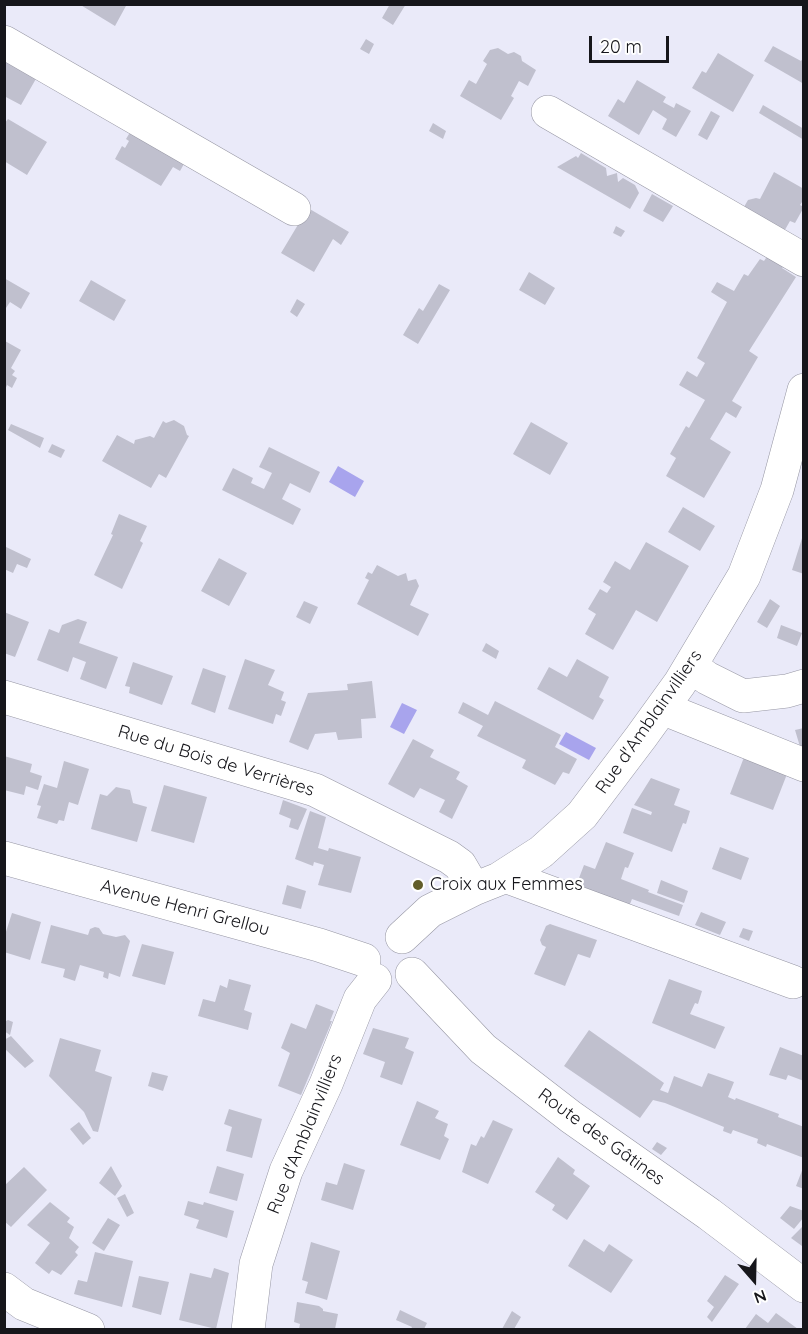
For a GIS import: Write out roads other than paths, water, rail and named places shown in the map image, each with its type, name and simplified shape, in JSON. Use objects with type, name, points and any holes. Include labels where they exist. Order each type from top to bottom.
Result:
[{"type":"street","points":[[4,42],[294,209]]},
{"type":"street","points":[[548,112],[804,260]]},
{"type":"street","name":"Rue d'Amblainvilliers","points":[[402,937],[429,911],[505,876],[541,852],[582,815],[662,708],[691,666],[744,576],[777,490],[804,390]]},
{"type":"street","points":[[691,666],[707,678],[743,696],[787,691],[804,686]]},
{"type":"street","name":"Rue du Bois de Verrières","points":[[4,697],[315,790],[449,858],[460,865],[474,889]]},
{"type":"street","points":[[662,708],[804,765]]},
{"type":"street","name":"Avenue Henri Grellou","points":[[4,858],[319,945],[370,970]]},
{"type":"street","points":[[505,876],[793,982]]},
{"type":"street","points":[[385,934],[402,937],[409,942],[416,957],[412,974],[406,980],[390,986],[370,970],[366,951],[377,938],[385,934]]},
{"type":"street","name":"Rue d'Amblainvilliers","points":[[248,1329],[256,1264],[286,1171],[326,1084],[370,970]]},
{"type":"street","name":"Route des Gâtines","points":[[412,974],[483,1049],[570,1117],[709,1214],[804,1286]]},
{"type":"street","points":[[4,1289],[24,1304],[88,1329]]},
{"type":"place","name":"Croix aux Femmes","points":[[418,885]]}]
